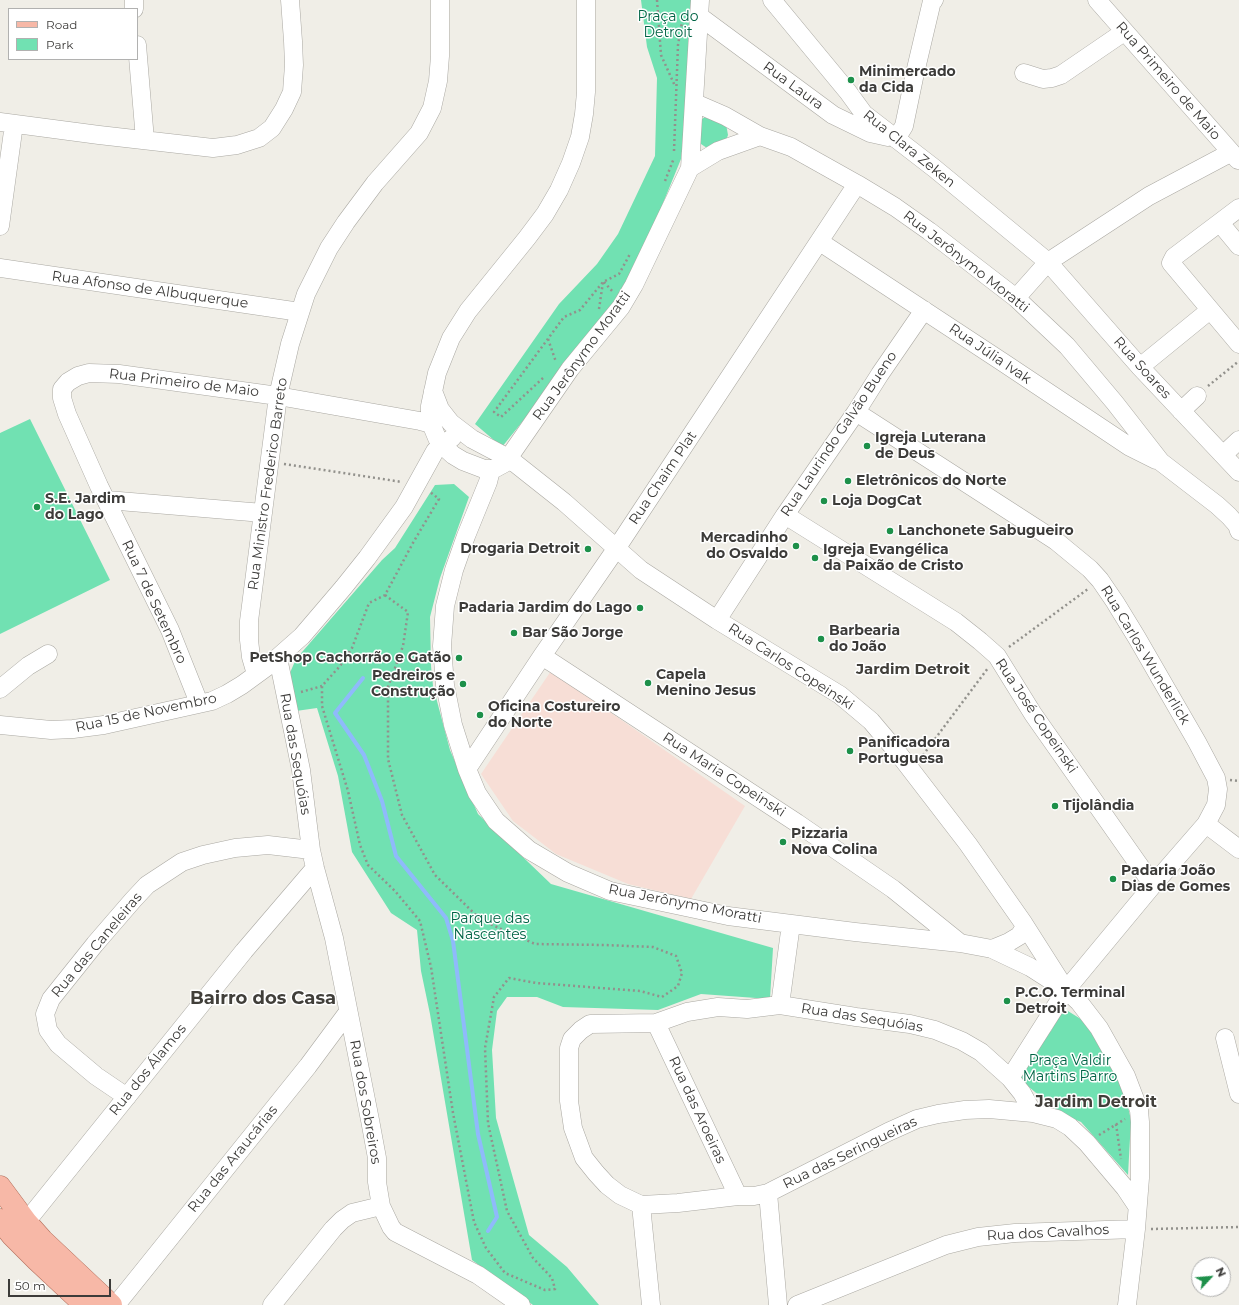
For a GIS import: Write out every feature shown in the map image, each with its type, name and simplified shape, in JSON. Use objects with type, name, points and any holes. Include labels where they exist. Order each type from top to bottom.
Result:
[{"type":"main road","points":[[0,1187],[10,1218],[37,1260],[85,1305]]},
{"type":"main road","points":[[10,1218],[42,1240],[111,1305]]},
{"type":"street","points":[[0,226],[7,123],[207,147],[237,145],[259,138],[272,128],[284,109],[292,92],[294,41],[290,0]]},
{"type":"street","name":"Rua Ministro Frederico Barreto","points":[[256,674],[250,651],[249,621],[278,396],[290,344],[306,294],[329,248],[375,182],[419,133],[432,108],[438,81],[440,56],[440,0]]},
{"type":"street","points":[[508,458],[501,466],[491,470],[476,466],[448,450],[435,434],[430,406],[440,363],[454,332],[468,310],[545,214],[560,190],[571,163],[580,137],[584,114],[586,92],[586,0]]},
{"type":"street","name":"Rua Clara Zeken","points":[[772,0],[848,92],[864,114],[940,173],[1048,262]]},
{"type":"street","points":[[896,139],[904,126],[932,0]]},
{"type":"street","name":"Rua Primeiro de Maio","points":[[1097,0],[1235,157]]},
{"type":"street","points":[[690,168],[695,103],[694,11]]},
{"type":"street","name":"Rua Laura","points":[[694,11],[833,115],[870,133],[896,139]]},
{"type":"street","points":[[1024,73],[1043,79],[1061,75],[1124,32]]},
{"type":"street","points":[[138,59],[144,140]]},
{"type":"street","name":"Rua Jerônymo Moratti","points":[[695,103],[725,116],[760,136],[791,147],[857,184],[912,219],[965,258],[1016,298],[1067,346],[1115,403],[1161,462],[1217,505],[1238,526]]},
{"type":"street","points":[[690,168],[718,151],[760,136]]},
{"type":"street","points":[[1016,298],[1048,262],[1149,196],[1235,157]]},
{"type":"street","name":"Rua Jerônymo Moratti","points":[[508,458],[570,369],[621,307],[634,285],[690,168]]},
{"type":"street","name":"Rua Chaim Plat","points":[[466,769],[616,549],[857,184]]},
{"type":"street","points":[[1239,208],[1174,257],[1171,263],[1239,344]]},
{"type":"street","points":[[1220,223],[1239,246]]},
{"type":"street","name":"Rua Júlia Ivak","points":[[820,242],[1130,447],[1161,462]]},
{"type":"street","name":"Rua Soares","points":[[1048,262],[1140,367],[1239,472]]},
{"type":"street","name":"Rua Afonso de Albuquerque","points":[[0,268],[300,312]]},
{"type":"street","name":"Rua Laurindo Galvão Bueno","points":[[717,620],[785,515],[924,310]]},
{"type":"street","points":[[1140,367],[1210,310]]},
{"type":"street","name":"Rua Primeiro de Maio","points":[[78,376],[89,373],[119,374],[278,396],[432,424]]},
{"type":"street","name":"Rua 7 de Setembro","points":[[78,376],[68,382],[62,389],[62,398],[67,414],[106,500],[170,630],[199,703]]},
{"type":"street","name":"Rua Carlos Copeinski","points":[[433,391],[440,409],[451,423],[472,439],[508,458],[564,502],[641,570],[717,620],[840,695],[871,721],[912,770],[968,844],[1021,930],[1066,990]]},
{"type":"street","points":[[1181,411],[1197,396]]},
{"type":"street","name":"Rua Carlos Wunderlick","points":[[856,412],[1056,541],[1079,559],[1100,580],[1137,638],[1216,778],[1218,789],[1216,805],[1206,824],[1066,990],[1010,1078]]},
{"type":"street","points":[[448,450],[458,437],[472,439]]},
{"type":"street","points":[[1223,455],[1239,440]]},
{"type":"street","name":"Rua 15 de Novembro","points":[[0,725],[51,730],[73,729],[104,724],[212,701],[242,686],[278,658],[302,636],[343,588],[404,507],[418,484],[431,457],[448,450]]},
{"type":"street","name":"Rua Jerônymo Moratti","points":[[491,470],[488,482],[454,570],[445,606],[442,646],[445,685],[453,725],[466,769],[477,793],[496,821],[529,850],[568,873],[610,890],[728,916],[960,943],[992,949],[1030,967],[1066,990]]},
{"type":"street","points":[[106,500],[263,513]]},
{"type":"street","name":"Rua José Copeinski","points":[[785,515],[956,622],[997,656],[1033,714],[1153,885]]},
{"type":"street","points":[[0,689],[28,666],[48,654]]},
{"type":"street","name":"Rua Maria Copeinski","points":[[542,656],[804,827],[893,889],[960,943]]},
{"type":"street","name":"Rua das Sequóias","points":[[278,658],[301,770],[311,850]]},
{"type":"street","points":[[1206,824],[1239,849]]},
{"type":"street","name":"Rua das Caneleiras","points":[[268,845],[309,830]]},
{"type":"street","name":"Rua das Caneleiras","points":[[127,1097],[96,1076],[58,1044],[48,1030],[45,1014],[51,999],[95,944],[148,885],[182,862],[203,855],[235,848],[268,845],[311,850]]},
{"type":"street","name":"Rua dos Sobreiros","points":[[311,850],[334,938],[377,1158],[377,1182],[381,1206],[395,1232],[478,1275],[521,1305]]},
{"type":"street","name":"Rua dos Álamos","points":[[10,1218],[127,1097],[244,951],[315,868]]},
{"type":"street","points":[[780,1005],[791,924]]},
{"type":"street","points":[[992,949],[1021,930]]},
{"type":"street","points":[[1066,990],[1079,1002],[1099,1028],[1126,1076],[1139,1110],[1141,1158],[1136,1229],[1127,1305]]},
{"type":"street","name":"Rua das Sequóias","points":[[641,1205],[620,1195],[607,1185],[596,1173],[584,1158],[573,1128],[569,1101],[569,1048],[572,1038],[590,1024],[656,1023],[687,1012],[710,1008],[718,1007],[747,1009],[780,1005],[910,1024],[935,1030],[962,1041],[981,1052],[1010,1078],[1022,1093],[1034,1113]]},
{"type":"street","name":"Rua das Araucárias","points":[[116,1305],[308,1066],[348,1012]]},
{"type":"street","name":"Rua das Aroeiras","points":[[656,1023],[738,1196]]},
{"type":"street","points":[[1225,1038],[1239,1094]]},
{"type":"street","name":"Rua das Seringueiras","points":[[641,1205],[678,1203],[738,1196],[754,1196],[768,1193],[888,1132],[917,1120],[938,1114],[965,1110],[988,1109],[1034,1113]]},
{"type":"street","points":[[1034,1113],[1057,1119],[1070,1127],[1088,1143],[1125,1188],[1137,1206]]},
{"type":"street","points":[[768,1193],[778,1305]]},
{"type":"street","points":[[641,1205],[651,1305]]},
{"type":"street","points":[[272,1305],[333,1229],[342,1220],[352,1214],[381,1206]]},
{"type":"street","name":"Rua dos Cavalhos","points":[[797,1305],[946,1245],[978,1237],[1022,1232],[1136,1229]]},
{"type":"path","points":[[657,0],[661,55],[676,88]]},
{"type":"path","points":[[662,187],[674,160],[678,45],[694,11]]},
{"type":"path","points":[[546,374],[501,417],[494,412],[564,317],[580,310],[603,282],[618,274],[631,252]]},
{"type":"path","points":[[603,282],[613,292]]},
{"type":"path","points":[[599,310],[603,282]]},
{"type":"path","points":[[548,339],[556,362]]},
{"type":"path","points":[[551,368],[561,357]]},
{"type":"path","points":[[1197,396],[1239,361]]},
{"type":"path","points":[[270,462],[418,484],[439,499],[385,595],[369,603],[352,648],[340,666],[322,686],[285,697]]},
{"type":"path","points":[[912,770],[997,656],[1100,580]]},
{"type":"path","points":[[322,686],[322,706],[348,791],[360,845],[368,865],[395,891],[420,921],[431,967],[453,1113],[474,1222],[486,1248],[505,1273],[545,1290],[554,1289],[552,1278],[533,1258],[507,1210],[488,1123],[485,1048],[494,997],[509,978],[536,983],[640,991],[662,997],[678,986],[682,973],[676,956],[653,947],[604,944],[535,944],[481,920],[435,875],[402,815],[388,760],[388,687],[403,646],[408,612],[385,595]]},
{"type":"path","points":[[1088,1143],[1139,1110]]},
{"type":"path","points":[[1136,1229],[1239,1227]]},
{"type":"shaded area","points":[[551,671],[745,806],[691,899],[628,884],[556,854],[513,821],[481,774]]},
{"type":"green space","name":"Praça do Detroit","points":[[641,0],[692,0],[688,96],[681,159],[637,267],[607,316],[502,447],[475,424],[559,304],[597,264],[618,234],[655,156],[657,78],[647,47]]},
{"type":"green space","points":[[708,115],[726,124],[728,135],[726,140],[707,148],[698,142],[699,121]]},
{"type":"green space","name":"S.E. Jardim do Lago","points":[[30,419],[110,580],[0,634],[0,433]]},
{"type":"green space","name":"Parque das Nascentes","points":[[454,484],[469,497],[440,578],[430,617],[431,666],[433,686],[450,750],[478,814],[551,884],[773,948],[770,999],[701,994],[658,1010],[563,1007],[537,997],[507,997],[497,1011],[492,1050],[496,1118],[529,1235],[567,1267],[599,1305],[533,1305],[472,1260],[430,1014],[421,971],[417,930],[391,913],[352,852],[338,776],[317,708],[296,711],[289,675],[296,659],[382,560],[395,548],[435,485]]},
{"type":"green space","name":"Praça Valdir Martins Parro","points":[[1063,1008],[1084,1021],[1110,1053],[1123,1085],[1131,1120],[1128,1175],[1081,1122],[1062,1114],[1019,1079],[1035,1047],[1051,1031]]},
{"type":"waterway","points":[[363,678],[335,713],[364,755],[382,801],[396,856],[446,918],[453,941],[478,1134],[497,1217],[488,1231]]},
{"type":"place","name":"Minimercado da Cida","points":[[851,80]]},
{"type":"place","name":"Igreja Luterana de Deus","points":[[867,446]]},
{"type":"place","name":"Eletrônicos do Norte","points":[[848,481]]},
{"type":"place","name":"Loja DogCat","points":[[824,501]]},
{"type":"place","name":"S.E. Jardim do Lago","points":[[37,507]]},
{"type":"place","name":"Lanchonete Sabugueiro","points":[[890,531]]},
{"type":"place","name":"Mercadinho do Osvaldo","points":[[796,546]]},
{"type":"place","name":"Drogaria Detroit","points":[[588,549]]},
{"type":"place","name":"Igreja Evangélica da Paixão de Cristo","points":[[815,558]]},
{"type":"place","name":"Padaria Jardim do Lago","points":[[640,608]]},
{"type":"place","name":"Bar São Jorge","points":[[514,633]]},
{"type":"place","name":"Barbearia do João","points":[[821,639]]},
{"type":"place","name":"PetShop Cachorrão e Gatão","points":[[459,658]]},
{"type":"place","name":"Capela Menino Jesus","points":[[648,683]]},
{"type":"place","name":"Pedreiros e Construção","points":[[463,684]]},
{"type":"place","name":"Oficina Costureiro do Norte","points":[[480,715]]},
{"type":"place","name":"Panificadora Portuguesa","points":[[850,751]]},
{"type":"place","name":"Tijolândia","points":[[1055,806]]},
{"type":"place","name":"Pizzaria Nova Colina","points":[[783,842]]},
{"type":"place","name":"Padaria João Dias de Gomes","points":[[1113,879]]},
{"type":"place","name":"P.C.O. Terminal Detroit","points":[[1007,1001]]},
{"type":"district","name":"Jardim Detroit","points":[[913,670]]},
{"type":"district","name":"Bairro dos Casa","points":[[263,999]]},
{"type":"district","name":"Jardim Detroit","points":[[1096,1102]]}]
